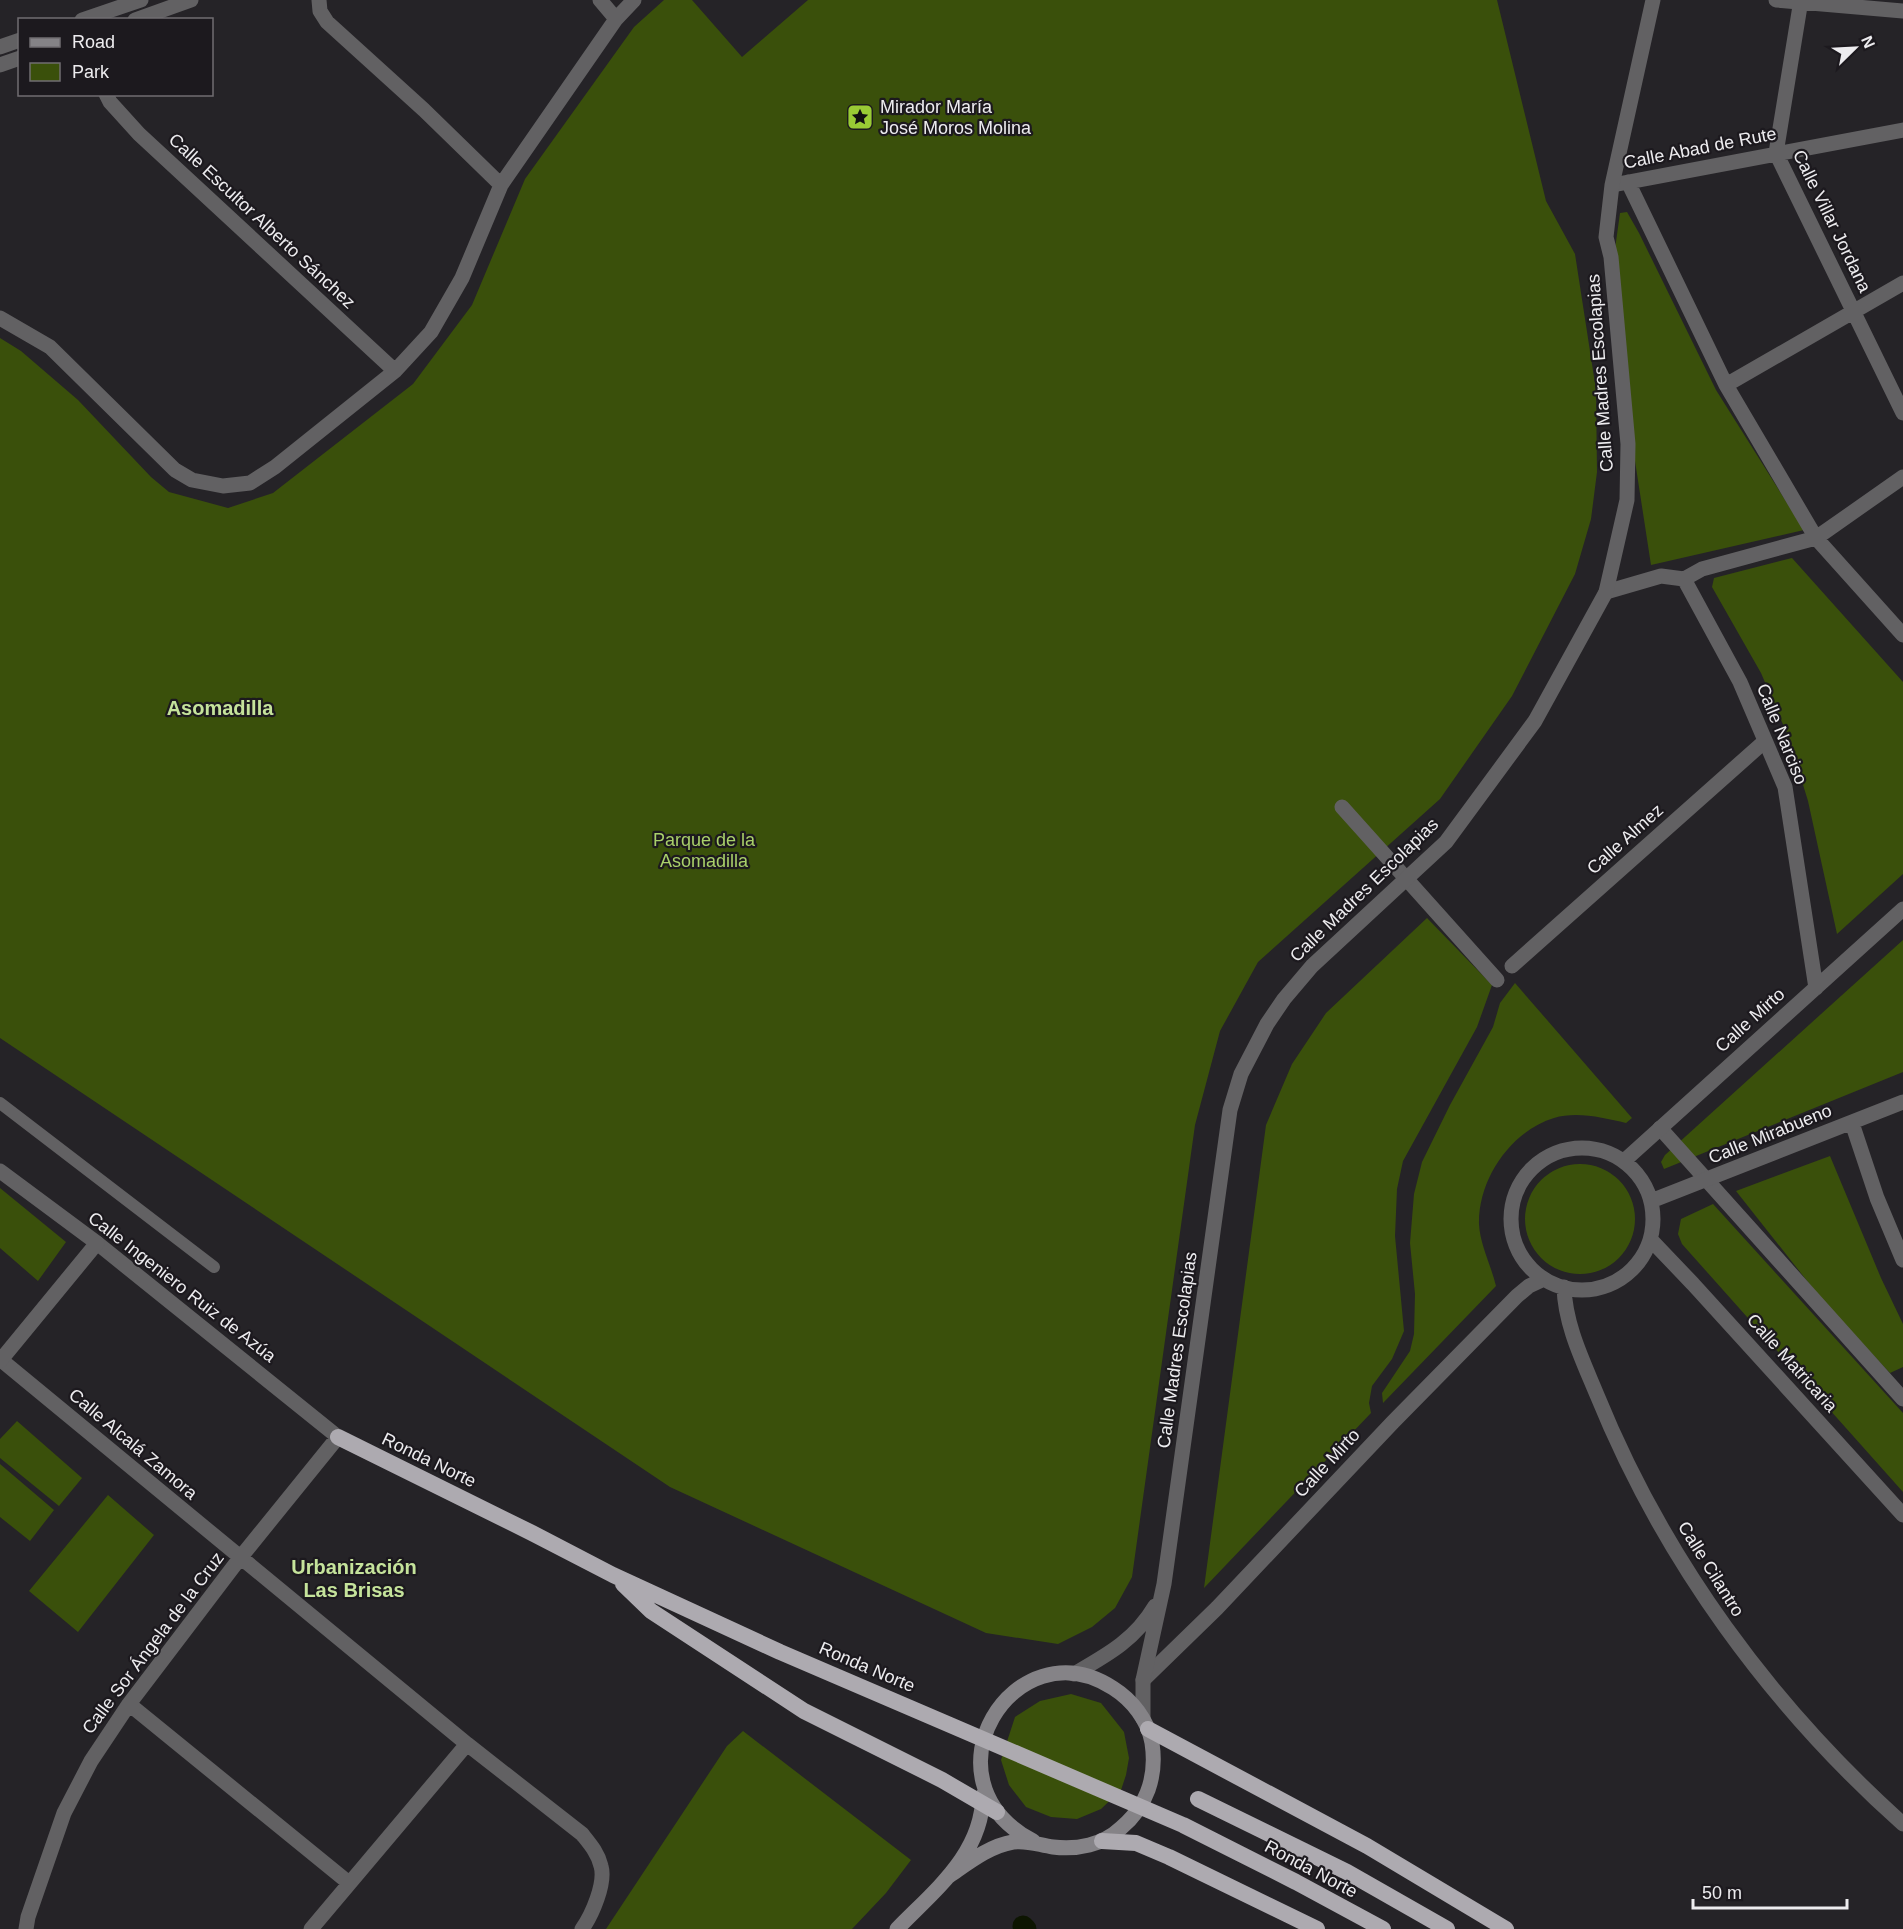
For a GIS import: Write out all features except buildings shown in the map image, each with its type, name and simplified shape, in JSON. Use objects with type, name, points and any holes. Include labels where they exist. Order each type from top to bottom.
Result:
[{"type":"highway","name":"Ronda Norte","points":[[338,1437],[614,1575],[780,1652],[1182,1825],[1383,1929]]},
{"type":"highway","points":[[614,1575],[651,1611],[804,1711],[942,1779],[990,1808]]},
{"type":"highway","points":[[1145,1724],[1367,1846],[1506,1929]]},
{"type":"highway","name":"Ronda Norte","points":[[1198,1799],[1347,1872],[1447,1929]]},
{"type":"highway","points":[[1102,1841],[1136,1843],[1317,1929]]},
{"type":"main road","points":[[1074,1674],[1091,1677],[1106,1684],[1133,1704],[1145,1724],[1154,1761],[1152,1781],[1145,1800],[1134,1817],[1119,1831],[1102,1841],[1067,1848],[1050,1846],[1019,1834],[990,1808],[980,1763],[982,1743],[988,1724],[1012,1693],[1029,1682],[1048,1676],[1074,1674]]},
{"type":"main road","points":[[897,1929],[961,1861],[976,1834],[983,1811],[990,1808]]},
{"type":"main road","points":[[949,1876],[1002,1845],[1033,1841]]},
{"type":"street","points":[[88,18],[141,0]]},
{"type":"street","points":[[141,18],[191,0]]},
{"type":"street","points":[[319,0],[321,11],[327,22],[424,110],[501,185]]},
{"type":"street","points":[[600,0],[616,19]]},
{"type":"street","points":[[0,318],[50,347],[176,470],[192,480],[223,486],[250,483],[275,467],[395,371],[431,332],[462,278],[501,185],[616,19],[634,0]]},
{"type":"street","name":"Calle Madres Escolapias","points":[[1145,1724],[1143,1680],[1164,1584],[1230,1110],[1241,1074],[1267,1024],[1284,999],[1312,966],[1446,842],[1535,721],[1606,592],[1615,560],[1626,500],[1628,455],[1611,257],[1606,237],[1612,184],[1653,0]]},
{"type":"street","points":[[1776,0],[1903,10]]},
{"type":"street","name":"Calle Villar Jordana","points":[[1800,1],[1776,153],[1903,413]]},
{"type":"street","points":[[0,47],[18,41]]},
{"type":"street","points":[[0,65],[18,59]]},
{"type":"street","name":"Calle Escultor Alberto Sánchez","points":[[107,96],[139,134],[395,371]]},
{"type":"street","name":"Calle Abad de Rute","points":[[1612,184],[1903,130]]},
{"type":"street","points":[[1628,182],[1726,385],[1816,538],[1903,635]]},
{"type":"street","points":[[1726,385],[1903,283]]},
{"type":"street","points":[[1606,592],[1661,576],[1684,579],[1702,569],[1816,538],[1903,477]]},
{"type":"street","name":"Calle Narciso","points":[[1684,579],[1740,682],[1785,787],[1816,988]]},
{"type":"street","name":"Calle Almez","points":[[1512,966],[1765,741]]},
{"type":"street","points":[[1342,807],[1497,980]]},
{"type":"street","name":"Calle Mirto","points":[[1624,1161],[1903,909]]},
{"type":"street","name":"Calle Mirabueno","points":[[1652,1201],[1903,1102]]},
{"type":"street","points":[[1852,1123],[1877,1198],[1903,1260]]},
{"type":"street","points":[[1660,1128],[1903,1399]]},
{"type":"street","points":[[1585,1147],[1606,1151],[1624,1161],[1641,1178],[1652,1201],[1651,1240],[1641,1259],[1626,1275],[1607,1286],[1586,1290],[1564,1287],[1544,1279],[1528,1265],[1517,1247],[1512,1228],[1512,1207],[1518,1187],[1530,1170],[1546,1157],[1565,1149],[1585,1147]]},
{"type":"street","name":"Calle Ingeniero Ruiz de Azúa","points":[[0,1171],[97,1243],[338,1437]]},
{"type":"street","name":"Calle Matricaria","points":[[1651,1240],[1903,1515]]},
{"type":"street","points":[[0,1360],[97,1243]]},
{"type":"street","name":"Calle Mirto","points":[[1143,1680],[1217,1608],[1393,1422],[1517,1296],[1528,1286],[1544,1279]]},
{"type":"street","name":"Calle Cilantro","points":[[1564,1287],[1564,1304],[1570,1323],[1613,1435],[1646,1501],[1711,1608],[1798,1718],[1837,1762],[1903,1824]]},
{"type":"street","name":"Calle Alcalá Zamora","points":[[0,1360],[467,1744],[582,1834],[595,1849],[602,1868],[599,1895],[582,1929]]},
{"type":"street","name":"Calle Sor Ángela de la Cruz","points":[[26,1929],[28,1917],[64,1813],[91,1761],[129,1704],[240,1558],[338,1437]]},
{"type":"street","name":"Calle Madres Escolapias","points":[[1074,1674],[1117,1648],[1137,1631],[1154,1607],[1164,1584]]},
{"type":"street","points":[[129,1704],[349,1883]]},
{"type":"street","points":[[311,1929],[467,1744]]},
{"type":"lane","points":[[0,1103],[214,1267]]},
{"type":"green space","name":"Parque de la Asomadilla","points":[[664,0],[692,0],[742,57],[808,0],[1497,0],[1546,201],[1575,254],[1596,390],[1597,472],[1591,519],[1575,574],[1512,696],[1440,799],[1258,962],[1220,1031],[1195,1125],[1132,1577],[1115,1608],[1092,1627],[1058,1644],[986,1633],[670,1487],[0,1038],[0,338],[21,351],[78,400],[151,477],[169,492],[228,508],[273,493],[413,384],[472,305],[525,179],[634,27]]},
{"type":"green space","points":[[1627,212],[1716,390],[1804,530],[1651,565],[1633,448],[1615,249],[1620,213]]},
{"type":"green space","points":[[1792,558],[1903,682],[1903,874],[1837,934],[1808,801],[1788,736],[1761,673],[1712,587],[1714,578]]},
{"type":"green space","points":[[1427,918],[1492,985],[1477,1027],[1403,1161],[1397,1189],[1395,1236],[1404,1331],[1392,1359],[1372,1386],[1369,1403],[1371,1413],[1204,1588],[1266,1125],[1292,1064],[1326,1013]]},
{"type":"green space","points":[[1903,940],[1903,1072],[1664,1169],[1661,1162],[1665,1155]]},
{"type":"green space","points":[[1515,983],[1632,1118],[1626,1123],[1590,1116],[1572,1115],[1554,1118],[1538,1124],[1511,1145],[1491,1174],[1480,1207],[1480,1232],[1496,1286],[1383,1403],[1382,1393],[1410,1351],[1414,1334],[1415,1294],[1410,1243],[1414,1194],[1422,1162],[1493,1027],[1500,1003]]},
{"type":"green space","points":[[1830,1156],[1881,1278],[1903,1324],[1903,1367],[1890,1373],[1823,1301],[1736,1191]]},
{"type":"green space","points":[[1580,1164],[1601,1168],[1619,1180],[1631,1198],[1635,1219],[1631,1240],[1619,1258],[1601,1270],[1580,1274],[1559,1270],[1541,1258],[1529,1240],[1525,1219],[1529,1198],[1541,1180],[1559,1168]]},
{"type":"green space","points":[[0,1188],[66,1242],[38,1281],[0,1248]]},
{"type":"green space","points":[[1713,1204],[1903,1413],[1903,1492],[1682,1244],[1678,1234],[1681,1219]]},
{"type":"green space","points":[[17,1421],[82,1478],[59,1506],[0,1458],[0,1439]]},
{"type":"green space","points":[[0,1464],[54,1510],[30,1541],[0,1517]]},
{"type":"green space","points":[[108,1495],[154,1535],[78,1632],[29,1591]]},
{"type":"green space","points":[[1071,1694],[1101,1703],[1124,1732],[1129,1758],[1121,1790],[1101,1809],[1077,1819],[1051,1817],[1026,1807],[1009,1785],[1001,1760],[1015,1717],[1040,1701]]},
{"type":"green space","points":[[743,1731],[911,1860],[886,1893],[852,1929],[606,1929],[727,1746]]},
{"type":"waterway","points":[[1023,1926],[1026,1929]]},
{"type":"place","name":"Mirador María José Moros Molina","points":[[860,117]]},
{"type":"district","name":"Asomadilla","points":[[220,708]]},
{"type":"district","name":"Urbanización Las Brisas","points":[[354,1578]]}]
